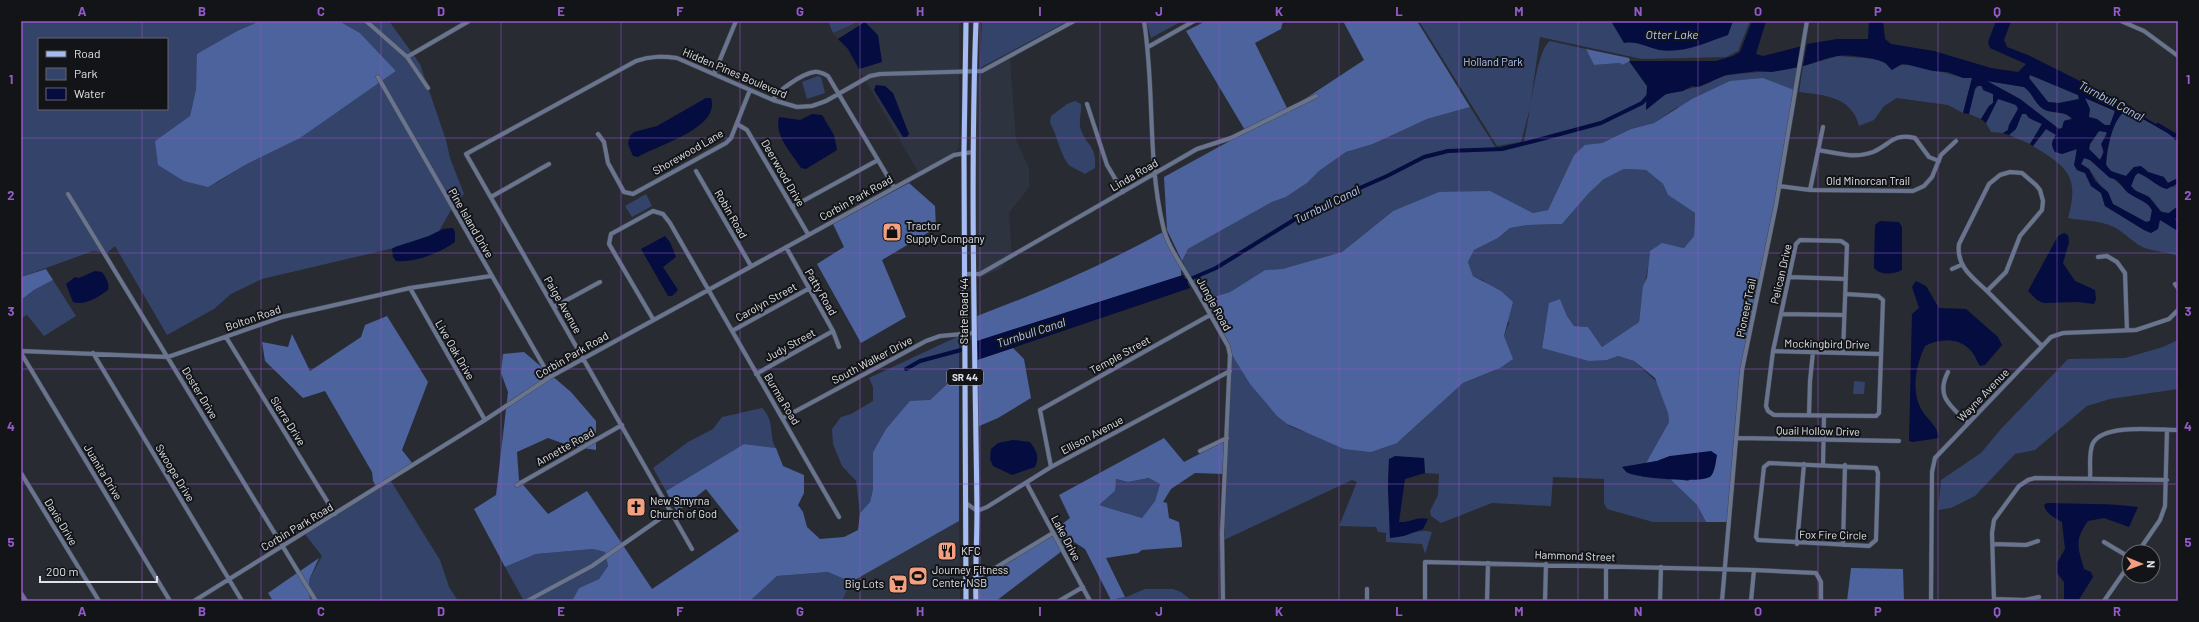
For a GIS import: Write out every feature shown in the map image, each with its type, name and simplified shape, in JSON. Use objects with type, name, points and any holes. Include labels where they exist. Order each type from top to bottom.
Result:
[{"type":"main road","name":"State Road 44","points":[[966,21],[964,152],[966,601]]},
{"type":"main road","name":"State Road 44","points":[[976,21],[973,152],[975,450],[977,511],[976,601]]},
{"type":"main road","points":[[965,451],[975,450]]},
{"type":"street","points":[[366,21],[407,57],[428,88]]},
{"type":"street","points":[[407,57],[469,21]]},
{"type":"street","points":[[714,74],[736,21]]},
{"type":"street","points":[[965,73],[974,73],[988,69],[1074,21]]},
{"type":"street","name":"Jungle Road","points":[[1144,21],[1148,47],[1150,113],[1155,174],[1163,227],[1184,268],[1228,346],[1230,371],[1222,533],[1223,601]]},
{"type":"street","points":[[1148,47],[1194,21]]},
{"type":"street","name":"Pioneer Trail","points":[[1722,601],[1742,370],[1779,186],[1801,69],[1808,21]]},
{"type":"street","points":[[2121,21],[2144,31],[2178,56]]},
{"type":"street","name":"Hidden Pines Boulevard","points":[[466,154],[636,61],[648,57],[660,56],[677,58],[773,100],[797,108],[812,106],[870,76],[880,74],[965,73]]},
{"type":"street","points":[[773,100],[781,89],[815,72],[828,76],[894,187]]},
{"type":"street","name":"Pine Island Drive","points":[[378,77],[550,377]]},
{"type":"street","name":"Shorewood Lane","points":[[598,134],[604,142],[608,163],[624,192],[630,195],[726,143],[731,138],[750,90]]},
{"type":"street","name":"Linda Road","points":[[964,274],[974,275],[986,271],[1197,149],[1231,138],[1316,96]]},
{"type":"street","points":[[1087,104],[1106,165],[1123,192]]},
{"type":"street","name":"Deerwood Drive","points":[[737,124],[747,130],[808,234]]},
{"type":"street","points":[[1810,190],[1822,127]]},
{"type":"street","points":[[1818,150],[1846,155],[1859,155],[1874,152],[1893,138],[1904,135],[1915,138],[1929,157],[1939,161]]},
{"type":"street","name":"Old Minorcan Trail","points":[[1779,186],[1810,190],[1912,191],[1924,186],[1947,148],[1956,140]]},
{"type":"street","name":"Corbin Park Road","points":[[194,601],[228,578],[282,547],[485,420],[550,377],[653,319],[954,155],[964,152],[973,152]]},
{"type":"street","name":"Paige Avenue","points":[[466,154],[692,549]]},
{"type":"street","points":[[792,207],[878,160]]},
{"type":"street","points":[[491,197],[549,164]]},
{"type":"street","name":"Robin Road","points":[[696,171],[751,266]]},
{"type":"street","points":[[1986,291],[2006,272],[2020,236],[2042,210],[2043,201],[2040,190],[2022,173],[2010,172],[2000,174],[1990,184],[1959,244],[1958,252],[1961,265],[1986,291],[2042,346]]},
{"type":"street","name":"Doster Drive","points":[[68,194],[316,601]]},
{"type":"street","name":"Burma Road","points":[[653,319],[609,244],[611,234],[653,211],[663,214],[670,223],[839,517]]},
{"type":"street","name":"Pelican Drive","points":[[1843,353],[1847,245],[1841,241],[1797,242],[1773,351],[1766,406],[1768,411],[1774,415],[1876,416],[1878,413],[1880,391],[1881,354]]},
{"type":"street","name":"Patty Road","points":[[786,247],[808,289],[833,331],[839,347]]},
{"type":"street","points":[[2098,257],[2106,256],[2117,262],[2125,273],[2127,330]]},
{"type":"street","points":[[1952,269],[1961,265]]},
{"type":"street","name":"Bolton Road","points":[[21,352],[93,353],[168,358],[282,317],[410,288],[491,276]]},
{"type":"street","points":[[1789,277],[1846,279]]},
{"type":"street","points":[[554,306],[600,282]]},
{"type":"street","name":"Live Oak Drive","points":[[410,288],[485,420]]},
{"type":"street","name":"Carolyn Street","points":[[732,331],[808,289]]},
{"type":"street","points":[[1845,294],[1880,297],[1883,300],[1881,354]]},
{"type":"street","name":"Wayne Avenue","points":[[1931,601],[1932,464],[1935,458],[2051,337],[2064,332],[2136,330],[2169,319],[2178,310]]},
{"type":"street","points":[[1781,314],[1844,315]]},
{"type":"street","name":"Temple Street","points":[[1052,467],[1039,412],[1210,315]]},
{"type":"street","name":"Judy Street","points":[[756,374],[833,331]]},
{"type":"street","name":"South Walker Drive","points":[[783,418],[926,341],[940,336],[974,333]]},
{"type":"street","name":"Sierra Drive","points":[[226,337],[335,514]]},
{"type":"street","name":"Mockingbird Drive","points":[[1773,351],[1881,354]]},
{"type":"street","name":"Juanita Drive","points":[[21,352],[170,601]]},
{"type":"street","points":[[1809,415],[1810,380],[1813,352]]},
{"type":"street","name":"Swoope Drive","points":[[93,353],[242,601]]},
{"type":"street","name":"Ellison Avenue","points":[[977,511],[1027,484],[1052,467],[1230,371]]},
{"type":"street","points":[[1948,372],[1943,382],[1942,393],[1949,404],[1968,423]]},
{"type":"street","points":[[1823,465],[1824,416]]},
{"type":"street","name":"Annette Road","points":[[517,484],[622,425]]},
{"type":"street","points":[[2090,479],[2091,451],[2094,442],[2100,435],[2112,430],[2178,430]]},
{"type":"street","points":[[2144,544],[2160,520],[2166,498],[2168,430]]},
{"type":"street","points":[[1200,451],[1226,438]]},
{"type":"street","name":"Quail Hollow Drive","points":[[1737,438],[1899,441]]},
{"type":"street","name":"Fox Fire Circle","points":[[1769,464],[1804,464],[1872,467],[1878,473],[1876,540],[1869,546],[1760,542],[1756,537],[1764,467],[1769,464]]},
{"type":"street","points":[[1798,544],[1804,464]]},
{"type":"street","points":[[1843,545],[1845,465]]},
{"type":"street","name":"Davis Drive","points":[[21,473],[99,601]]},
{"type":"street","points":[[2039,597],[2025,600],[1994,600],[1993,524],[1999,511],[2019,486],[2028,480],[2167,480]]},
{"type":"street","name":"Lake Drive","points":[[1027,484],[1090,601]]},
{"type":"street","points":[[966,502],[977,511]]},
{"type":"street","points":[[527,601],[592,566],[671,511]]},
{"type":"street","points":[[976,577],[987,573],[1054,533]]},
{"type":"street","points":[[1993,544],[2026,545],[2038,541]]},
{"type":"street","points":[[2104,542],[2121,552]]},
{"type":"street","name":"Hammond Street","points":[[1425,601],[1425,562],[1661,567],[1816,573],[1821,582],[1821,601]]},
{"type":"street","points":[[1487,601],[1488,563]]},
{"type":"street","points":[[1545,601],[1546,564]]},
{"type":"street","points":[[1606,566],[1606,601]]},
{"type":"street","points":[[1660,601],[1661,567]]},
{"type":"street","points":[[1751,601],[1754,570]]},
{"type":"street","points":[[2104,601],[2121,577]]},
{"type":"street","points":[[1059,601],[1083,587]]},
{"type":"street","points":[[1367,589],[1367,601]]},
{"type":"street","points":[[21,593],[26,601]]},
{"type":"shaded area","points":[[260,21],[339,21],[360,33],[396,71],[300,138],[247,164],[208,187],[184,181],[158,165],[155,141],[190,116],[196,89],[197,54],[237,31]]},
{"type":"shaded area","points":[[860,21],[959,21],[959,148],[949,158],[921,177],[859,69],[873,65],[865,22],[838,39],[833,33]]},
{"type":"shaded area","points":[[1206,21],[1283,21],[1281,29],[1255,43],[1288,110],[1364,60],[1343,21],[1417,21],[1470,107],[1427,119],[1373,144],[1346,152],[1319,171],[1307,183],[1286,197],[1272,202],[1188,249],[1182,261],[1167,230],[1164,177],[1246,132],[1186,31]]},
{"type":"shaded area","points":[[1586,49],[1629,58],[1630,61],[1622,65],[1620,63],[1594,65]]},
{"type":"shaded area","points":[[1010,59],[1016,140],[1029,168],[1029,187],[1009,213],[1012,256],[1000,269],[977,279],[976,91],[979,74]]},
{"type":"shaded area","points":[[1763,78],[1794,90],[1774,205],[1740,370],[1727,522],[1706,522],[1697,505],[1669,478],[1689,481],[1670,456],[1646,463],[1669,422],[1668,413],[1655,378],[1634,361],[1618,356],[1607,360],[1589,361],[1542,348],[1549,303],[1560,299],[1567,316],[1574,326],[1588,327],[1602,347],[1639,322],[1643,286],[1647,278],[1650,251],[1662,243],[1684,248],[1694,236],[1695,213],[1668,195],[1663,184],[1646,170],[1624,169],[1604,179],[1589,193],[1562,224],[1528,225],[1510,228],[1498,238],[1474,250],[1468,262],[1473,276],[1501,291],[1513,302],[1504,336],[1513,359],[1500,368],[1463,383],[1397,443],[1371,452],[1344,449],[1287,424],[1277,416],[1250,384],[1232,355],[1230,345],[1204,300],[1230,292],[1265,270],[1282,269],[1342,252],[1393,211],[1439,192],[1490,191],[1533,213],[1548,210],[1574,155],[1585,145],[1602,143],[1631,129],[1654,123],[1692,99],[1730,81]]},
{"type":"shaded area","points":[[909,183],[935,206],[936,228],[882,260],[906,317],[861,343],[817,264],[844,247],[833,224]]},
{"type":"shaded area","points":[[1163,232],[1181,268],[1181,276],[977,341],[977,316],[1072,277],[1118,256]]},
{"type":"shaded area","points":[[46,269],[53,280],[34,290],[21,300],[21,277]]},
{"type":"shaded area","points":[[387,316],[428,382],[402,450],[413,464],[376,486],[373,481],[372,472],[325,391],[303,398],[265,361],[262,342],[288,347],[292,334],[310,371],[361,337],[365,325]]},
{"type":"shaded area","points":[[1013,348],[1024,359],[1031,398],[998,418],[977,427],[977,360]]},
{"type":"shaded area","points":[[524,352],[571,392],[596,421],[596,450],[570,446],[548,438],[517,452],[519,480],[548,514],[587,491],[652,589],[739,531],[706,489],[677,512],[666,491],[744,444],[776,448],[783,466],[804,475],[804,493],[798,505],[803,512],[807,527],[820,539],[844,537],[858,530],[860,513],[870,502],[873,489],[873,452],[886,429],[910,401],[930,400],[959,373],[959,521],[851,582],[828,572],[777,576],[750,601],[572,601],[579,588],[599,579],[608,566],[605,552],[593,549],[536,554],[505,567],[474,509],[496,495],[508,392],[501,373],[503,354]]},
{"type":"shaded area","points":[[1164,438],[1184,462],[1224,441],[1223,474],[1195,473],[1171,489],[1163,502],[1167,503],[1169,518],[1179,522],[1182,547],[1142,550],[1138,553],[1106,558],[1125,597],[1111,600],[1085,549],[1074,542],[996,601],[978,601],[978,585],[1020,550],[1044,538],[1070,518],[1059,495]],"holes":[[[1149,478],[1160,484],[1155,501],[1142,518],[1099,505],[1115,491],[1116,479],[1128,482]]]},
{"type":"shaded area","points":[[959,521],[960,601],[842,601],[852,580]]},
{"type":"shaded area","points":[[319,558],[309,580],[310,601],[273,601],[268,593]]},
{"type":"shaded area","points":[[1851,568],[1903,569],[1904,601],[1847,601]]},
{"type":"green space","points":[[21,21],[260,21],[237,31],[198,54],[196,89],[190,116],[155,141],[216,183],[247,164],[299,138],[396,71],[360,33],[339,21],[389,21],[420,64],[446,140],[450,158],[464,194],[454,205],[439,231],[394,248],[262,279],[231,294],[214,309],[167,335],[115,246],[107,253],[93,251],[21,277]]},
{"type":"green space","points":[[828,21],[860,21],[833,33]]},
{"type":"green space","points":[[982,21],[1068,21],[980,68]]},
{"type":"green space","points":[[1146,21],[1182,21],[1151,38]]},
{"type":"green space","name":"Holland Park","points":[[1419,21],[1750,21],[1738,51],[1726,57],[1642,59],[1540,37],[1530,108],[1521,142],[1497,146]]},
{"type":"green space","points":[[1550,41],[1586,49],[1594,65],[1620,63],[1622,65],[1629,61],[1647,86],[1646,110],[1662,96],[1705,85],[1720,77],[1799,67],[1794,90],[1779,85],[1676,108],[1654,123],[1631,129],[1602,143],[1586,146],[1574,155],[1548,210],[1533,213],[1515,205],[1393,211],[1342,252],[1282,269],[1265,270],[1230,292],[1204,300],[1182,261],[1188,249],[1272,202],[1286,197],[1307,183],[1319,171],[1346,152],[1373,144],[1427,119],[1470,107],[1496,148],[1523,144],[1540,58],[1545,47]]},
{"type":"green space","points":[[1838,56],[1877,59],[1895,68],[1901,65],[1921,66],[1955,76],[1972,78],[1963,113],[1948,105],[1897,98],[1884,106],[1874,120],[1859,126],[1855,116],[1844,103],[1828,96],[1799,92],[1803,66]]},
{"type":"green space","points":[[2030,75],[2078,95],[2079,99],[2059,103],[2048,102],[2029,78]]},
{"type":"green space","points":[[818,76],[821,77],[825,93],[807,99],[802,82]]},
{"type":"green space","points":[[1987,81],[2024,87],[2043,108],[2065,114],[2072,119],[2065,120],[2062,128],[2059,129],[2020,99]]},
{"type":"green space","points":[[1980,85],[1984,90],[1993,94],[1993,103],[1989,106],[1981,119],[1969,114],[1968,110],[1975,89]]},
{"type":"green space","points":[[2085,98],[2115,111],[2110,125],[2105,125],[2089,117]]},
{"type":"green space","points":[[1998,99],[2005,100],[2019,107],[2009,125],[2008,130],[2003,133],[1991,132],[1986,123]]},
{"type":"green space","points":[[1075,101],[1081,104],[1081,130],[1093,151],[1095,161],[1095,168],[1085,174],[1070,166],[1067,162],[1050,123],[1051,116],[1067,104]]},
{"type":"green space","points":[[2127,110],[2168,133],[2178,142],[2178,178],[2168,183],[2163,177],[2148,172],[2144,168],[2132,169],[2126,176],[2116,174],[2107,169],[2106,164],[2108,150],[2114,126],[2119,115]]},
{"type":"green space","points":[[2022,114],[2026,114],[2029,118],[2042,124],[2030,144],[2009,135],[2016,127]]},
{"type":"green space","points":[[2046,129],[2056,134],[2052,146],[2062,154],[2076,149],[2077,170],[2085,173],[2091,186],[2101,193],[2105,206],[2151,233],[2159,219],[2178,231],[2178,256],[2143,247],[2114,227],[2097,222],[2068,218],[2072,192],[2068,174],[2054,160],[2033,146]]},
{"type":"green space","points":[[2099,131],[2107,132],[2103,141],[2100,160],[2089,149],[2090,144]]},
{"type":"green space","points":[[2084,158],[2090,160],[2127,191],[2149,205],[2152,211],[2150,221],[2146,222],[2113,204],[2089,169],[2081,164]]},
{"type":"green space","points":[[1624,169],[1646,170],[1663,184],[1668,195],[1695,213],[1694,236],[1684,248],[1676,246],[1650,251],[1639,322],[1602,347],[1588,327],[1574,326],[1567,316],[1560,299],[1545,328],[1542,347],[1607,360],[1618,356],[1634,361],[1658,383],[1668,413],[1669,422],[1646,463],[1622,467],[1643,477],[1669,478],[1697,505],[1706,522],[1653,522],[1607,509],[1604,503],[1604,479],[1553,477],[1551,506],[1492,503],[1441,523],[1431,516],[1430,511],[1438,495],[1439,474],[1425,473],[1424,458],[1389,459],[1388,487],[1390,538],[1422,531],[1432,532],[1425,554],[1422,544],[1386,542],[1386,533],[1378,532],[1376,527],[1339,526],[1357,482],[1352,480],[1224,540],[1232,355],[1271,409],[1287,424],[1296,429],[1323,435],[1397,443],[1463,383],[1500,368],[1504,336],[1509,323],[1484,281],[1473,276],[1468,262],[1474,250],[1498,238],[1510,228],[1528,225],[1562,224],[1589,193],[1604,179]]},
{"type":"green space","points":[[2138,173],[2151,179],[2156,184],[2174,187],[2178,183],[2178,206],[2169,213],[2163,212],[2148,196],[2133,188],[2131,186],[2135,176]]},
{"type":"green space","points":[[646,194],[652,206],[632,217],[625,206]]},
{"type":"green space","points":[[53,280],[76,316],[44,336],[27,315],[21,318],[21,300],[34,290]]},
{"type":"green space","points":[[959,336],[959,373],[930,400],[886,429],[873,452],[873,489],[870,502],[860,513],[856,481],[842,466],[833,444],[832,429],[841,417],[851,414],[873,401],[873,387],[869,378]]},
{"type":"green space","points":[[2178,340],[2178,389],[2110,399],[2087,406],[2035,450],[2015,454],[1975,496],[1951,508],[1938,510],[1941,480],[1981,453],[2000,430],[2068,359],[2125,358],[2163,347]]},
{"type":"green space","points":[[1854,381],[1865,382],[1864,394],[1853,394]]},
{"type":"green space","points":[[762,408],[769,418],[772,439],[776,448],[744,444],[666,491],[653,468],[688,442],[713,429],[722,417]]},
{"type":"green space","points":[[389,478],[440,560],[449,587],[458,601],[310,601],[309,580],[322,556],[304,533]]},
{"type":"green space","points":[[1150,478],[1160,484],[1155,501],[1142,518],[1099,505],[1115,491],[1115,479],[1128,482]]},
{"type":"green space","points":[[593,549],[605,552],[608,566],[599,579],[579,588],[572,601],[524,601],[505,567],[536,554]]},
{"type":"green space","points":[[828,572],[851,582],[842,601],[750,601],[777,576]]},
{"type":"green space","points":[[1145,589],[1173,589],[1181,592],[1192,601],[1111,600],[1126,597]]},
{"type":"water","name":"Otter Lake","points":[[1611,21],[1733,21],[1728,35],[1695,47],[1668,51],[1638,44],[1624,43]]},
{"type":"water","points":[[1752,21],[1766,21],[1756,54],[1763,56],[1802,46],[1799,67],[1772,72],[1757,71],[1726,75],[1698,87],[1692,86],[1683,91],[1666,94],[1646,110],[1647,86],[1629,61],[1716,61],[1733,56],[1740,52]]},
{"type":"water","points":[[1869,21],[1883,21],[1885,39],[1891,44],[1934,51],[1991,68],[2018,72],[2026,64],[1990,48],[1988,42],[1996,21],[2011,21],[2004,40],[2007,47],[2028,55],[2132,107],[2132,110],[2178,137],[2178,142],[2168,133],[2127,110],[2118,120],[2111,134],[2106,165],[2111,171],[2126,176],[2134,167],[2141,166],[2148,172],[2164,177],[2168,183],[2178,178],[2178,183],[2167,189],[2138,173],[2135,176],[2131,186],[2136,191],[2149,197],[2161,212],[2169,213],[2178,206],[2178,215],[2175,219],[2178,225],[2178,231],[2160,220],[2158,229],[2151,233],[2105,206],[2101,193],[2091,186],[2085,173],[2077,170],[2074,165],[2077,149],[2062,154],[2055,152],[2052,147],[2052,143],[2056,135],[2046,129],[2033,146],[2030,144],[2042,124],[2029,118],[2026,114],[2022,114],[2016,129],[2009,135],[2003,133],[2008,130],[2009,125],[2018,109],[2016,105],[1998,99],[1986,123],[1981,119],[1989,106],[1993,103],[1993,94],[1983,90],[1982,86],[1977,86],[1975,89],[1969,114],[1963,113],[1972,78],[1963,78],[1948,72],[1933,71],[1902,64],[1892,70],[1881,61],[1854,56],[1837,56],[1803,66],[1807,44],[1837,39],[1868,39]],"holes":[[[2030,75],[2078,95],[2079,99],[2059,103],[2048,102],[2029,78]],[[1987,81],[2024,87],[2030,92],[2042,108],[2045,110],[2066,114],[2072,119],[2064,121],[2062,128],[2059,129],[2020,99]],[[2085,98],[2115,111],[2110,125],[2105,125],[2097,119],[2089,117],[2090,109]],[[2099,131],[2106,132],[2107,134],[2101,144],[2104,152],[2100,160],[2089,149],[2090,144]],[[2084,158],[2090,160],[2110,178],[2118,181],[2127,192],[2147,204],[2152,210],[2150,221],[2146,222],[2113,204],[2108,192],[2095,181],[2089,169],[2081,164]]]},
{"type":"water","points":[[865,22],[878,35],[882,62],[859,69],[848,49],[838,39]]},
{"type":"water","points":[[876,85],[885,86],[893,93],[909,134],[907,137],[903,137],[874,90]]},
{"type":"water","points":[[706,98],[711,98],[712,109],[707,118],[698,127],[673,141],[638,157],[633,156],[628,144],[630,136],[634,132],[657,126]]},
{"type":"water","points":[[812,114],[822,115],[834,135],[837,150],[806,169],[801,168],[781,138],[778,124],[779,117],[800,120]]},
{"type":"water","points":[[1880,221],[1899,222],[1902,227],[1902,270],[1898,272],[1883,273],[1874,268],[1875,225]]},
{"type":"water","points":[[453,228],[455,232],[455,242],[442,250],[419,259],[396,261],[393,257],[392,249],[395,247],[429,236],[443,229]]},
{"type":"water","points":[[2064,233],[2068,235],[2069,242],[2063,263],[2075,281],[2095,290],[2096,299],[2094,304],[2078,302],[2043,303],[2037,300],[2028,291],[2058,236]]},
{"type":"water","points":[[665,236],[670,242],[676,257],[663,267],[678,290],[672,296],[668,296],[641,249]]},
{"type":"water","points":[[95,271],[102,272],[108,283],[108,290],[87,302],[73,302],[66,284],[75,277],[79,278]]},
{"type":"water","points":[[1183,275],[1190,288],[977,360],[977,341]]},
{"type":"water","points":[[1916,281],[1926,286],[1939,308],[1966,309],[1998,337],[2002,345],[1985,365],[1980,366],[1968,347],[1957,342],[1944,340],[1925,346],[1917,370],[1917,396],[1923,412],[1935,427],[1939,438],[1913,442],[1909,441],[1912,314],[1919,308],[1912,287]]},
{"type":"water","points":[[1013,440],[1030,442],[1036,451],[1037,460],[1035,467],[1012,475],[993,466],[990,459],[991,449],[998,443]]},
{"type":"water","points":[[1711,451],[1717,455],[1712,474],[1706,478],[1697,480],[1645,477],[1628,473],[1622,467],[1657,461],[1670,456]]},
{"type":"water","points":[[1395,456],[1424,458],[1425,473],[1405,479],[1399,522],[1407,522],[1420,518],[1428,519],[1423,529],[1404,536],[1390,538],[1388,487],[1389,459]]},
{"type":"water","points":[[2047,503],[2104,504],[2138,507],[2129,527],[2104,518],[2088,521],[2081,534],[2078,544],[2084,569],[2091,572],[2093,577],[2078,601],[2064,601],[2064,582],[2057,573],[2057,563],[2065,549],[2062,522],[2047,511],[2044,505]]},
{"type":"waterway","name":"Turnbull Canal","points":[[1181,283],[1216,268],[1310,210],[1387,176],[1424,157],[1448,151],[1502,149],[1601,123],[1642,103],[1649,95]]},
{"type":"waterway","name":"Turnbull Canal","points":[[2158,125],[2178,137]]},
{"type":"waterway","points":[[906,369],[920,361],[961,350]]},
{"type":"place","name":"Tractor Supply Company","points":[[892,232]]},
{"type":"place","name":"New Smyrna Church of God","points":[[636,507]]},
{"type":"place","name":"KFC","points":[[947,551]]},
{"type":"place","name":"Journey Fitness Center NSB","points":[[918,576]]},
{"type":"place","name":"Big Lots","points":[[898,584]]}]
